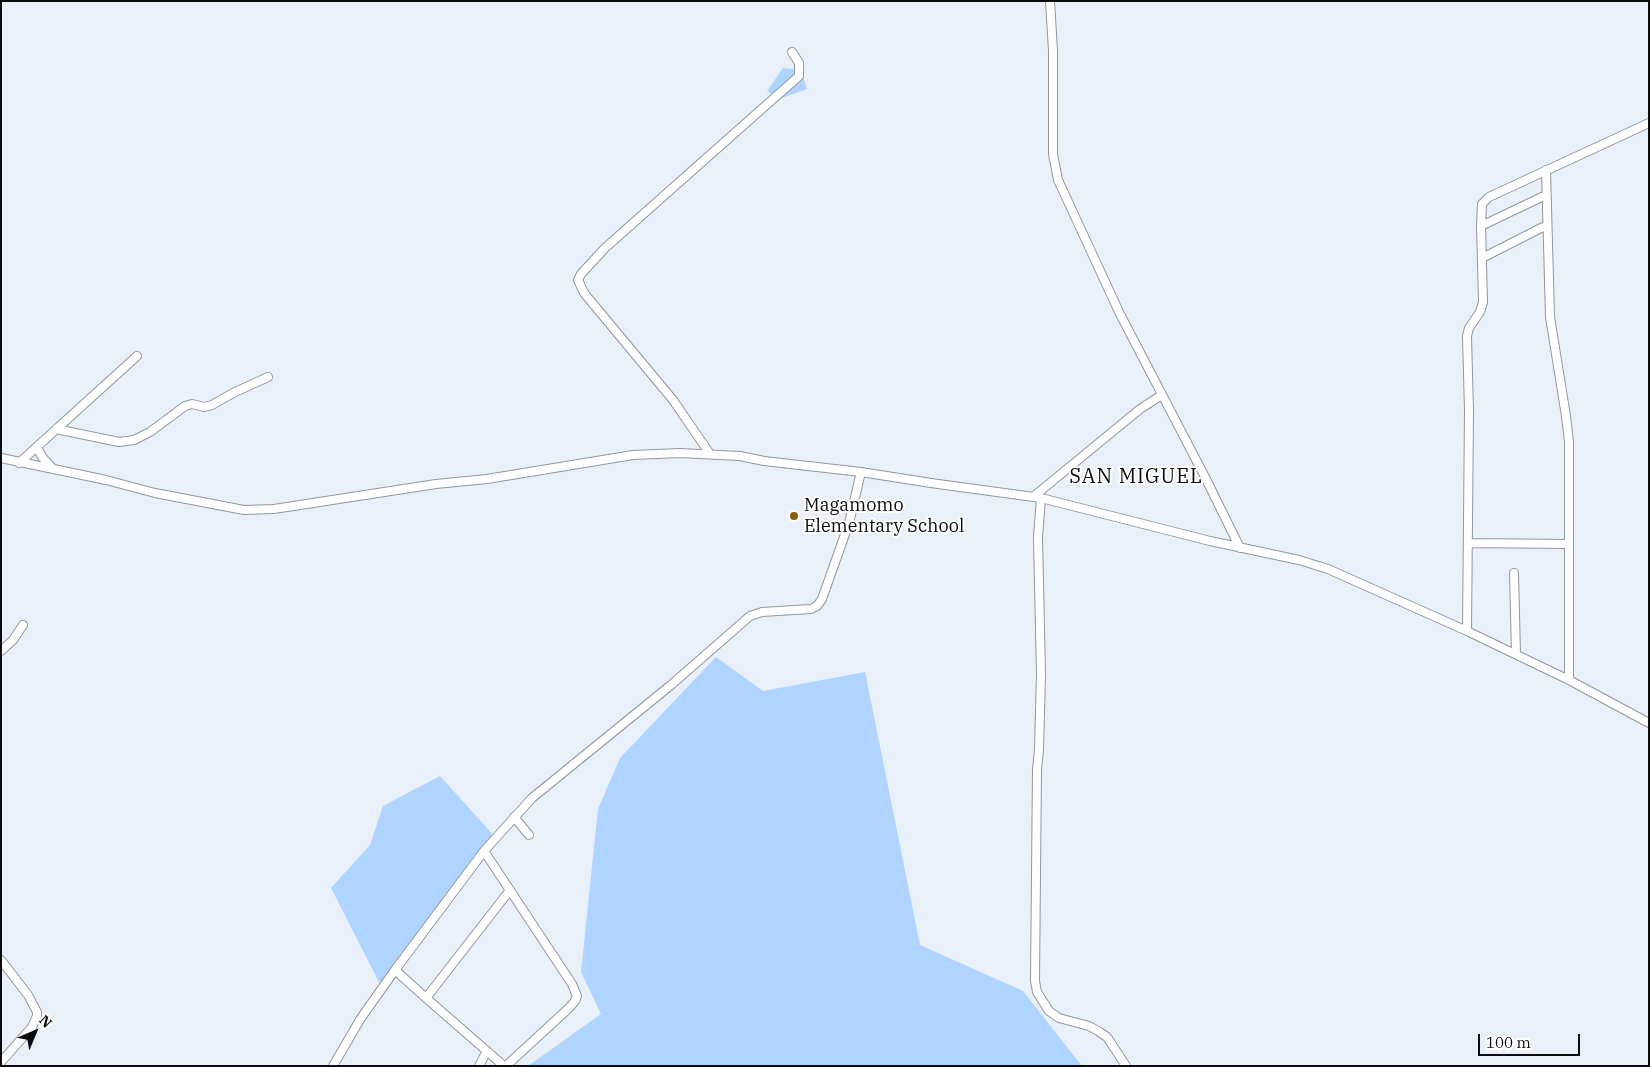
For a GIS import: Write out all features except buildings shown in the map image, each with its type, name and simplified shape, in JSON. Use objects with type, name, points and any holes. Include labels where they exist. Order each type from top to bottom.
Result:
[{"type":"street","points":[[1052,3],[1053,154],[1058,180],[1120,314],[1205,476],[1240,548]]},
{"type":"street","points":[[710,454],[673,400],[584,293],[578,280],[581,274],[605,248],[798,76],[799,62],[792,52]]},
{"type":"street","points":[[1467,631],[1469,412],[1467,336],[1472,323],[1482,307],[1481,208],[1489,197],[1649,123]]},
{"type":"street","points":[[1546,170],[1550,317],[1569,442],[1568,680]]},
{"type":"street","points":[[1481,226],[1546,195]]},
{"type":"street","points":[[1482,258],[1547,225]]},
{"type":"street","points":[[19,462],[137,356]]},
{"type":"street","points":[[56,429],[119,442],[134,440],[150,432],[185,406],[192,404],[204,407],[212,405],[268,377]]},
{"type":"street","points":[[1037,498],[1140,409],[1162,395]]},
{"type":"street","points":[[36,447],[53,469]]},
{"type":"street","points":[[1,458],[218,506],[252,510],[274,509],[436,484],[487,480],[633,455],[710,454],[740,456],[764,461],[861,472],[930,484],[1037,498],[1240,548],[1314,564],[1516,654],[1649,723]]},
{"type":"street","points":[[333,1066],[361,1018],[395,970],[484,851],[514,817],[546,787],[671,685],[750,616],[762,612],[810,609],[817,606],[822,599],[849,523],[861,472]]},
{"type":"street","points":[[1037,498],[1041,674],[1037,769],[1035,981],[1037,992],[1049,1012],[1059,1018],[1089,1026],[1107,1037],[1126,1066]]},
{"type":"street","points":[[1468,543],[1569,544]]},
{"type":"street","points":[[1514,573],[1516,654]]},
{"type":"street","points":[[1,651],[13,640],[23,625]]},
{"type":"street","points":[[514,817],[529,835]]},
{"type":"street","points":[[395,970],[505,1066],[576,1001],[577,996],[572,984],[484,851]]},
{"type":"street","points":[[426,998],[510,890]]},
{"type":"street","points":[[1,960],[28,995],[37,1012],[32,1027],[1,1062]]},
{"type":"street","points":[[478,1066],[487,1051]]},
{"type":"shaded area","points":[[783,68],[801,70],[807,89],[779,99],[767,91]]},
{"type":"shaded area","points":[[716,657],[763,691],[865,672],[920,945],[1023,991],[1082,1066],[528,1066],[601,1014],[581,972],[598,809],[620,758]]},
{"type":"shaded area","points":[[440,776],[496,838],[382,988],[331,888],[370,845],[383,806]]},
{"type":"place","name":"Magamomo Elementary School","points":[[794,516]]},
{"type":"district","name":"SAN MIGUEL","points":[[1136,477]]}]
